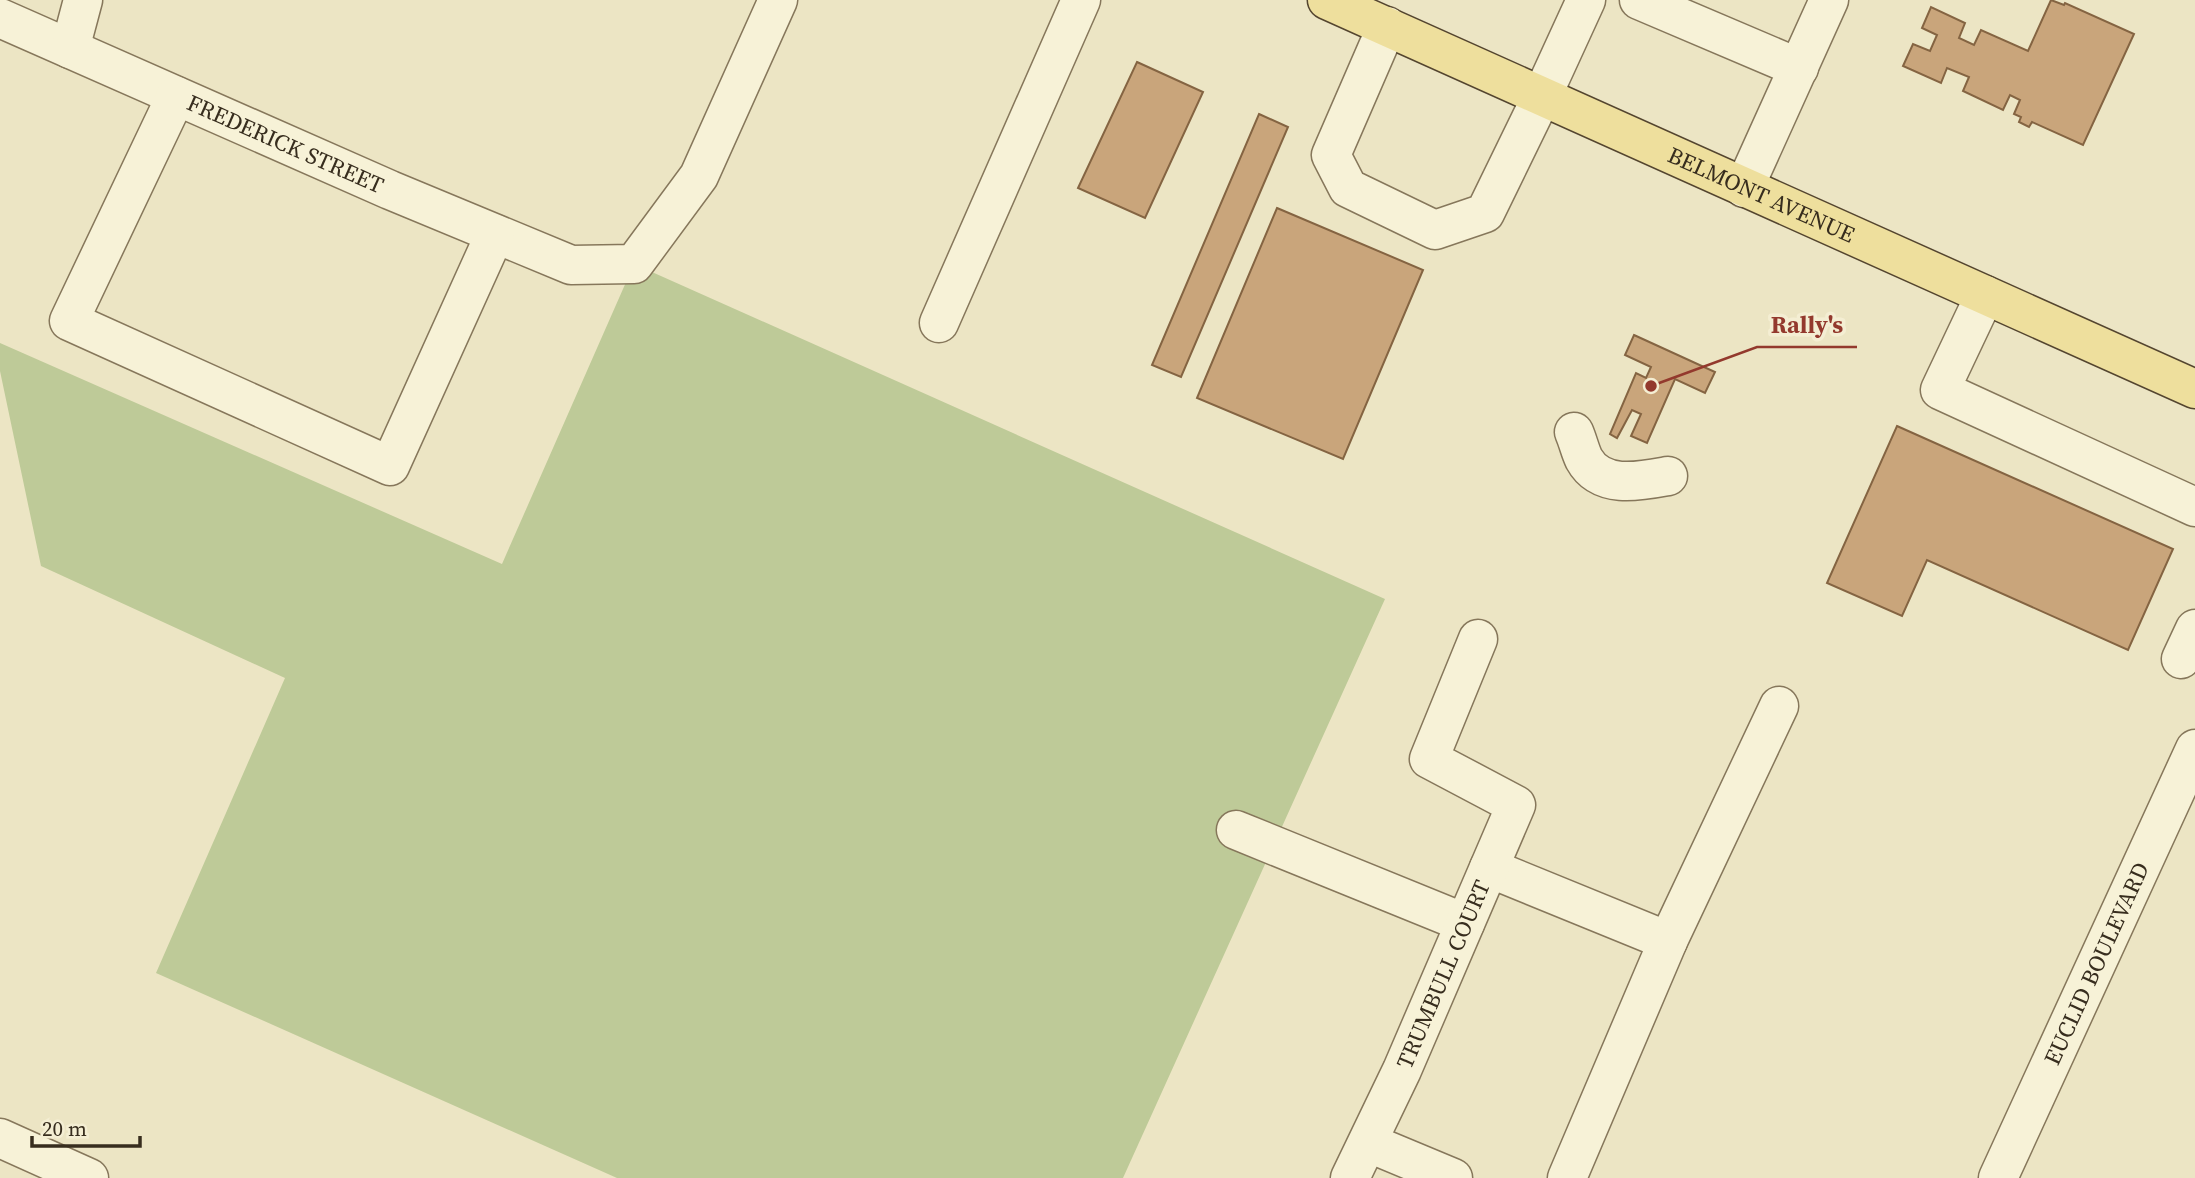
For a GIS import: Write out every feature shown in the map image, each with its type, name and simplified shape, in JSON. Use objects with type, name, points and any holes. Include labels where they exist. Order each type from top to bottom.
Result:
[{"type":"main road","name":"BELMONT AVENUE","points":[[1327,0],[2195,389]]},
{"type":"street","points":[[71,50],[83,0]]},
{"type":"street","name":"FREDERICK STREET","points":[[0,19],[571,265],[634,264],[699,176],[778,0]]},
{"type":"street","points":[[939,323],[1081,0]]},
{"type":"street","points":[[1387,26],[1331,155],[1348,188],[1435,230],[1485,213],[1586,0]]},
{"type":"street","points":[[1639,0],[1799,68]]},
{"type":"street","points":[[1744,187],[1829,0]]},
{"type":"street","points":[[176,96],[69,321],[390,466],[495,234]]},
{"type":"street","points":[[1985,295],[1940,390],[2195,507]]},
{"type":"street","points":[[1574,432],[1585,461],[1597,473],[1617,481],[1635,483],[1668,475]]},
{"type":"street","points":[[1478,639],[1429,759],[1516,804],[1489,868]]},
{"type":"street","points":[[1567,1178],[1668,941],[1779,706]]},
{"type":"street","name":"EUCLID BOULEVARD","points":[[1998,1178],[2195,749]]},
{"type":"street","points":[[1236,830],[1465,923]]},
{"type":"street","name":"TRUMBULL COURT","points":[[1350,1178],[1369,1143],[1489,868],[1668,941]]},
{"type":"street","points":[[0,1138],[89,1178]]},
{"type":"street","points":[[1369,1143],[1453,1178]]},
{"type":"green space","points":[[634,264],[1385,599],[1123,1178],[617,1178],[156,973],[285,678],[41,566],[0,371],[0,343],[502,564]]},
{"type":"building","points":[[2051,0],[2064,5],[2065,3],[2134,34],[2083,145],[2032,122],[2029,127],[2019,122],[2021,117],[2014,114],[2020,100],[2010,95],[2003,110],[1963,91],[1969,77],[1947,68],[1941,83],[1903,66],[1913,44],[1930,51],[1937,35],[1922,28],[1931,7],[1965,23],[1959,38],[1974,45],[1981,30],[2028,51]]},
{"type":"building","points":[[1137,62],[1203,92],[1145,218],[1078,188]]},
{"type":"building","points":[[1259,114],[1288,127],[1181,377],[1152,365]]},
{"type":"building","points":[[1277,208],[1423,270],[1343,459],[1197,398]]},
{"type":"building","points":[[1634,335],[1715,372],[1705,393],[1675,379],[1647,443],[1631,436],[1641,414],[1632,410],[1617,438],[1610,434],[1636,373],[1646,378],[1651,367],[1625,355]]},
{"type":"building","points":[[1897,426],[2173,549],[2128,650],[1927,560],[1902,616],[1827,583]]},
{"type":"place","name":"Rally's","points":[[1651,386]]}]
